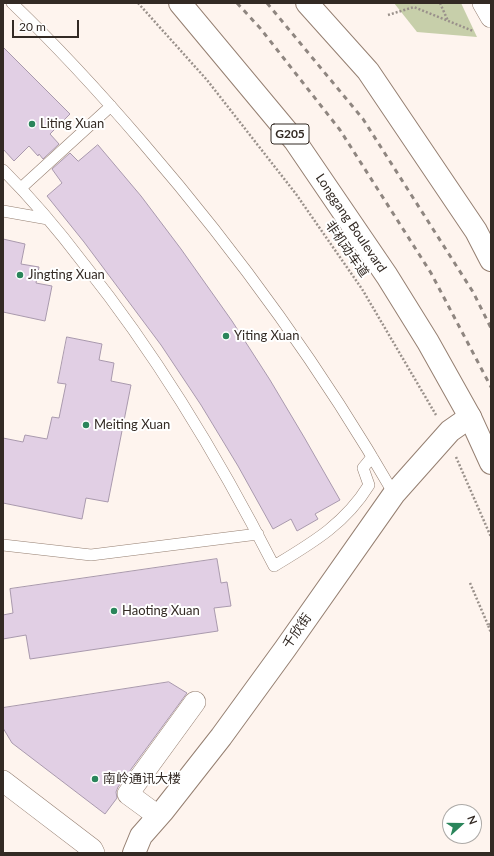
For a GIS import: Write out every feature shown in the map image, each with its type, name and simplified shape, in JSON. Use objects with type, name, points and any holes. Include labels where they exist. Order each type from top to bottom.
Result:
[{"type":"main road","name":"Longgang Boulevard","points":[[180,3],[295,141],[387,276],[428,342],[470,418],[491,463]]},
{"type":"main road","points":[[306,3],[368,71],[476,231],[491,260]]},
{"type":"main road","name":"千欣街","points":[[134,853],[141,836],[221,736],[394,494],[450,431],[470,418]]},
{"type":"street","points":[[484,3],[484,25]]},
{"type":"street","points":[[158,816],[128,794],[195,702]]},
{"type":"street","points":[[3,781],[92,849],[94,853]]},
{"type":"lane","points":[[12,3],[33,23],[111,106],[182,189],[250,275],[313,365],[394,494]]},
{"type":"lane","points":[[22,188],[111,106]]},
{"type":"lane","points":[[3,170],[22,188],[48,219],[104,288],[142,341],[178,394],[212,451],[274,566],[319,538],[334,526],[360,499],[369,485],[363,468],[372,457]]},
{"type":"lane","points":[[3,211],[48,219]]},
{"type":"lane","points":[[3,545],[91,555],[258,534]]},
{"type":"path","name":"非机动车道","points":[[138,3],[208,80],[300,200],[362,289],[433,407],[491,537]]},
{"type":"path","points":[[440,3],[448,21]]},
{"type":"path","points":[[388,15],[414,7],[448,21],[484,25]]},
{"type":"path","points":[[470,583],[489,624],[491,633]]},
{"type":"green space","points":[[394,3],[461,3],[477,37],[417,32]]},
{"type":"building","name":"Liting Xuan","points":[[3,47],[70,114],[50,134],[59,144],[43,159],[39,154],[38,156],[29,146],[14,161],[3,149]]},
{"type":"building","name":"Yiting Xuan","points":[[98,145],[141,196],[232,321],[270,380],[340,500],[315,514],[318,519],[297,531],[291,519],[273,529],[238,466],[201,405],[161,345],[84,242],[47,196],[62,183],[52,169],[70,153],[78,161]]},
{"type":"building","name":"Jingting Xuan","points":[[3,239],[25,244],[21,264],[39,267],[36,283],[52,286],[45,321],[3,312]]},
{"type":"building","name":"Meiting Xuan","points":[[67,337],[102,344],[99,360],[114,363],[111,381],[131,385],[108,502],[86,498],[82,519],[3,503],[3,438],[23,442],[25,435],[47,439],[52,417],[59,418],[66,384],[58,383]]},
{"type":"building","name":"Haoting Xuan","points":[[217,559],[221,583],[227,582],[231,606],[214,608],[218,631],[30,659],[26,635],[3,639],[3,615],[13,613],[10,589]]},
{"type":"building","name":"南岭通讯大楼","points":[[169,682],[187,693],[118,787],[116,792],[117,798],[105,814],[12,743],[3,728],[3,708]]},
{"type":"railway","points":[[237,3],[260,28],[340,130],[431,273],[491,387]]},
{"type":"railway","points":[[267,3],[363,119],[473,292],[491,328]]},
{"type":"place","name":"Liting Xuan","points":[[32,124]]},
{"type":"place","name":"Jingting Xuan","points":[[20,275]]},
{"type":"place","name":"Yiting Xuan","points":[[226,336]]},
{"type":"place","name":"Meiting Xuan","points":[[86,425]]},
{"type":"place","name":"Haoting Xuan","points":[[114,611]]},
{"type":"place","name":"南岭通讯大楼","points":[[95,779]]}]
